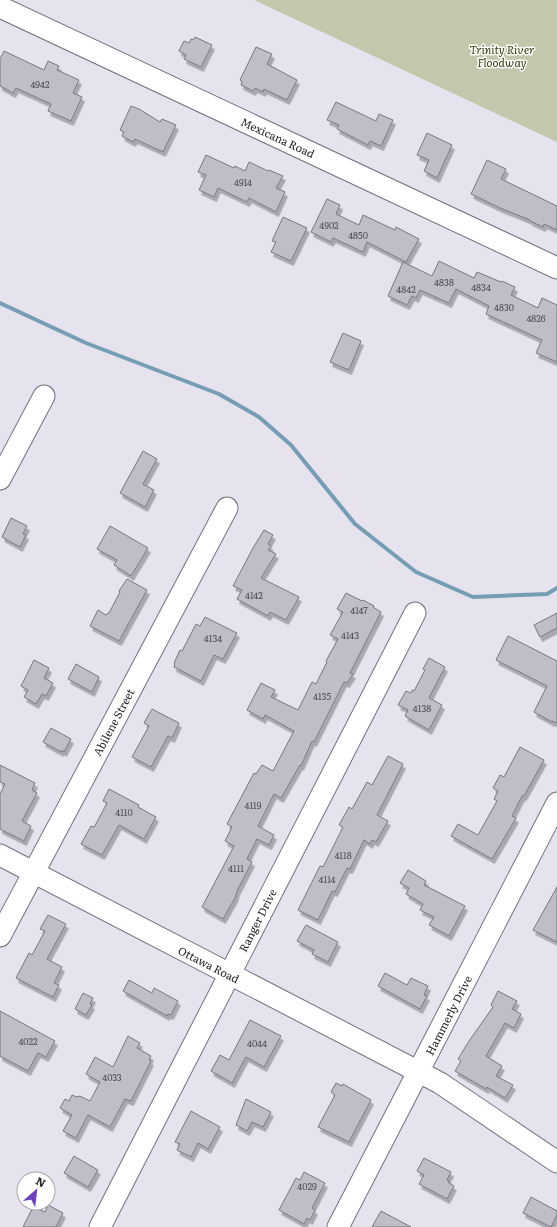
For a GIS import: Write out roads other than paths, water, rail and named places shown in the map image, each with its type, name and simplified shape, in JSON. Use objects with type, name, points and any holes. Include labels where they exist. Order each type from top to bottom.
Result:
[{"type":"street","name":"Mexicana Road","points":[[0,7],[557,268]]},
{"type":"street","points":[[0,479],[44,396]]},
{"type":"street","name":"Abilene Street","points":[[0,936],[227,508]]},
{"type":"street","name":"Ranger Drive","points":[[100,1227],[415,613]]},
{"type":"street","name":"Hammerly Drive","points":[[338,1227],[557,804]]},
{"type":"street","name":"Ottawa Road","points":[[0,855],[440,1083],[557,1162]]},
{"type":"waterway","points":[[0,303],[86,343],[219,394],[259,417],[291,445],[355,524],[416,572],[473,597],[547,594],[557,588]]},
{"type":"park label","name":"Trinity River Floodway","points":[[502,55]]}]
